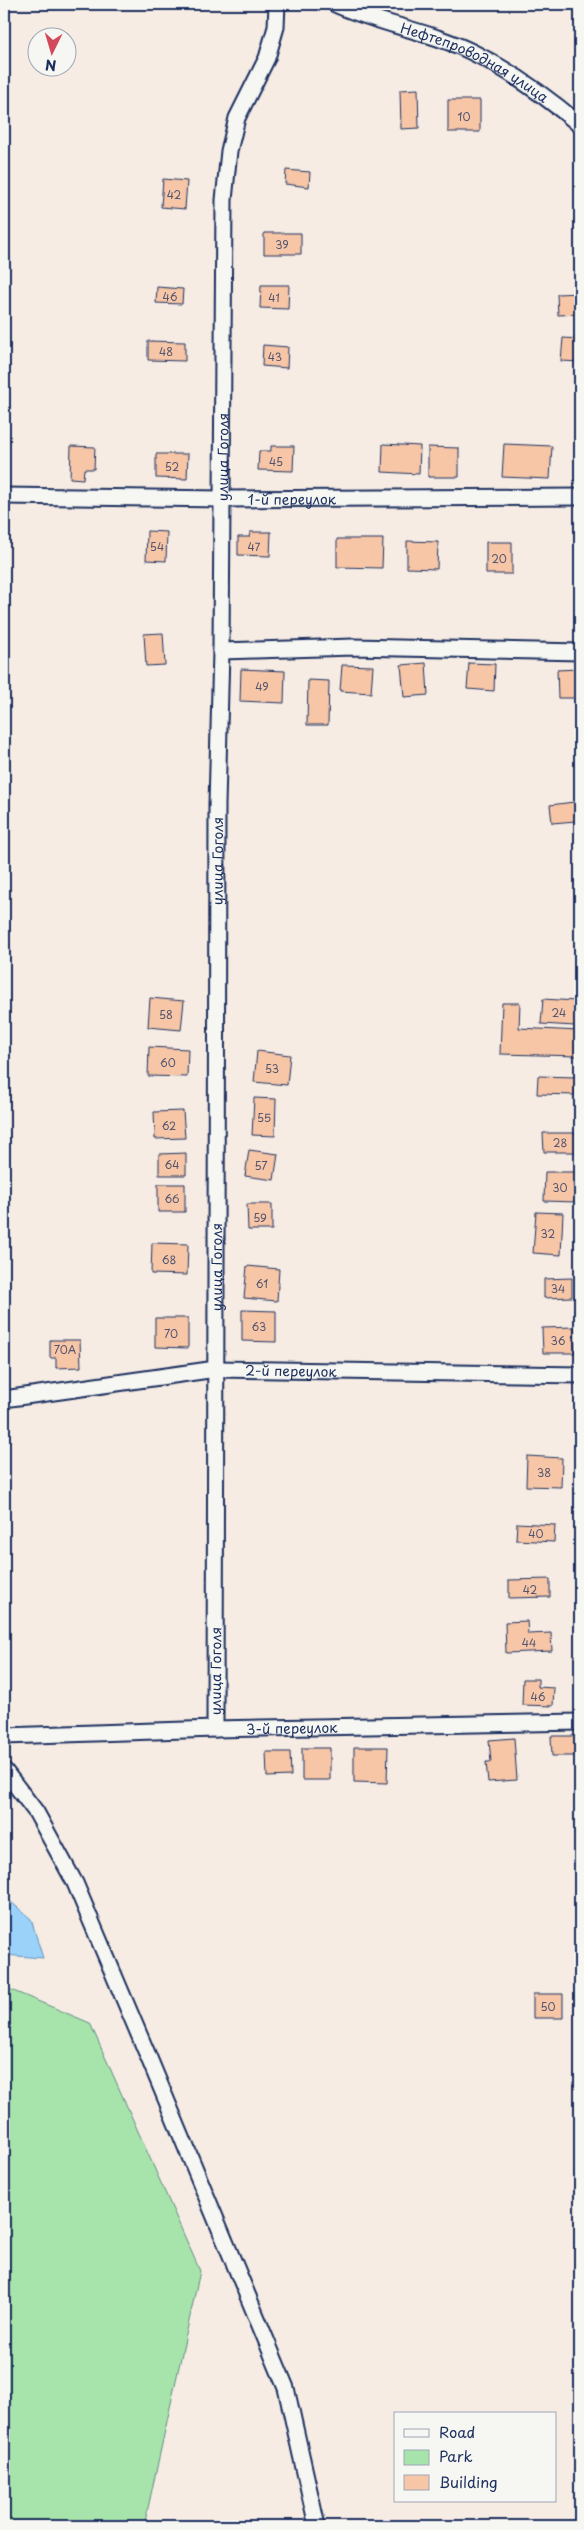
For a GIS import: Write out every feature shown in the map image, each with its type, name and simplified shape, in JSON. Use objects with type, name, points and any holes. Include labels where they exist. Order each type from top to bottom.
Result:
[{"type":"street","name":"улица Гоголя","points":[[215,1729],[216,805],[221,651],[224,200],[228,151],[237,118],[267,58],[276,27],[277,4]]},
{"type":"street","name":"Нефтепроводная улица","points":[[335,4],[471,51],[530,87],[580,125]]},
{"type":"street","name":"1-й переулок","points":[[4,496],[223,499],[580,497]]},
{"type":"street","points":[[221,651],[353,647],[580,652]]},
{"type":"street","name":"2-й переулок","points":[[4,1398],[216,1369],[580,1376]]},
{"type":"street","name":"3-й переулок","points":[[4,1736],[215,1729],[580,1722]]},
{"type":"street","points":[[4,1770],[36,1812],[75,1883],[154,2069],[286,2388],[318,2526]]},
{"type":"green space","points":[[4,1987],[90,2023],[200,2271],[144,2526],[4,2526]]},
{"type":"water","points":[[4,1896],[31,1919],[43,1958],[4,1955]]},
{"type":"building","points":[[418,89],[419,128],[401,129],[400,90]]},
{"type":"building","points":[[448,100],[480,100],[480,132],[448,132]]},
{"type":"building","points":[[286,170],[310,172],[309,187],[285,184]]},
{"type":"building","points":[[163,179],[187,181],[185,209],[161,207]]},
{"type":"building","points":[[264,233],[301,233],[301,254],[264,254]]},
{"type":"building","points":[[261,285],[289,285],[288,309],[260,308]]},
{"type":"building","points":[[157,287],[183,289],[182,304],[156,303]]},
{"type":"building","points":[[580,293],[580,314],[558,315],[557,294]]},
{"type":"building","points":[[563,338],[580,339],[580,362],[561,361]]},
{"type":"building","points":[[148,341],[185,342],[185,361],[148,360]]},
{"type":"building","points":[[263,345],[288,347],[287,368],[262,366]]},
{"type":"building","points":[[383,444],[420,446],[419,474],[382,472]]},
{"type":"building","points":[[504,444],[552,446],[550,479],[502,477]]},
{"type":"building","points":[[71,446],[95,447],[94,469],[84,469],[83,479],[70,478]]},
{"type":"building","points":[[271,446],[294,446],[293,471],[258,470],[259,451],[271,451]]},
{"type":"building","points":[[428,447],[459,448],[459,477],[428,477]]},
{"type":"building","points":[[156,454],[188,454],[187,479],[156,478]]},
{"type":"building","points":[[147,531],[167,532],[166,561],[146,560]]},
{"type":"building","points":[[250,532],[271,532],[270,556],[238,555],[238,537],[249,537]]},
{"type":"building","points":[[337,539],[383,539],[382,568],[337,567]]},
{"type":"building","points":[[407,541],[438,542],[437,569],[407,568]]},
{"type":"building","points":[[486,542],[512,542],[512,574],[486,574]]},
{"type":"building","points":[[163,633],[165,665],[146,666],[144,634]]},
{"type":"building","points":[[426,663],[428,695],[404,697],[401,665]]},
{"type":"building","points":[[469,663],[495,664],[494,691],[467,689]]},
{"type":"building","points":[[342,665],[373,666],[371,693],[340,691]]},
{"type":"building","points":[[241,669],[285,671],[284,703],[240,701]]},
{"type":"building","points":[[578,669],[579,698],[558,698],[557,670]]},
{"type":"building","points":[[308,680],[329,681],[328,725],[307,725]]},
{"type":"building","points":[[574,802],[576,821],[552,823],[550,805]]},
{"type":"building","points":[[150,998],[184,1001],[181,1030],[148,1027]]},
{"type":"building","points":[[543,999],[576,1001],[575,1026],[541,1024]]},
{"type":"building","points":[[502,1003],[520,1003],[519,1028],[579,1031],[579,1056],[500,1054]]},
{"type":"building","points":[[149,1047],[188,1049],[187,1077],[148,1076]]},
{"type":"building","points":[[257,1051],[290,1055],[287,1085],[254,1082]]},
{"type":"building","points":[[538,1076],[576,1077],[575,1095],[537,1094]]},
{"type":"building","points":[[254,1098],[276,1099],[275,1136],[252,1135]]},
{"type":"building","points":[[183,1111],[185,1138],[155,1139],[154,1112]]},
{"type":"building","points":[[543,1133],[576,1133],[576,1152],[544,1152]]},
{"type":"building","points":[[249,1150],[278,1154],[274,1180],[245,1176]]},
{"type":"building","points":[[186,1153],[186,1175],[159,1175],[159,1154]]},
{"type":"building","points":[[545,1172],[575,1172],[575,1202],[544,1201]]},
{"type":"building","points":[[158,1184],[185,1184],[185,1212],[158,1212]]},
{"type":"building","points":[[247,1204],[272,1204],[272,1230],[248,1230]]},
{"type":"building","points":[[536,1212],[563,1213],[561,1255],[533,1253]]},
{"type":"building","points":[[152,1243],[188,1244],[187,1275],[151,1274]]},
{"type":"building","points":[[247,1266],[279,1269],[277,1301],[244,1298]]},
{"type":"building","points":[[572,1278],[572,1297],[544,1298],[544,1279]]},
{"type":"building","points":[[242,1310],[276,1311],[276,1342],[242,1341]]},
{"type":"building","points":[[155,1318],[188,1318],[188,1348],[155,1347]]},
{"type":"building","points":[[574,1327],[575,1353],[543,1353],[542,1328]]},
{"type":"building","points":[[50,1340],[80,1340],[81,1367],[56,1368],[56,1358],[50,1358]]},
{"type":"building","points":[[527,1456],[562,1458],[561,1487],[526,1486]]},
{"type":"building","points":[[517,1523],[555,1525],[554,1542],[516,1540]]},
{"type":"building","points":[[550,1579],[550,1597],[509,1598],[509,1580]]},
{"type":"building","points":[[527,1621],[528,1634],[551,1633],[552,1651],[506,1653],[505,1622]]},
{"type":"building","points":[[523,1679],[538,1679],[538,1687],[554,1688],[553,1706],[522,1705]]},
{"type":"building","points":[[551,1736],[578,1736],[578,1756],[552,1756]]},
{"type":"building","points":[[514,1738],[517,1780],[488,1782],[486,1762],[491,1762],[489,1740]]},
{"type":"building","points":[[354,1747],[388,1747],[387,1783],[354,1782]]},
{"type":"building","points":[[302,1748],[330,1748],[330,1780],[302,1780]]},
{"type":"building","points":[[266,1752],[290,1752],[291,1776],[267,1777]]},
{"type":"building","points":[[533,1994],[563,1994],[563,2018],[533,2018]]}]
